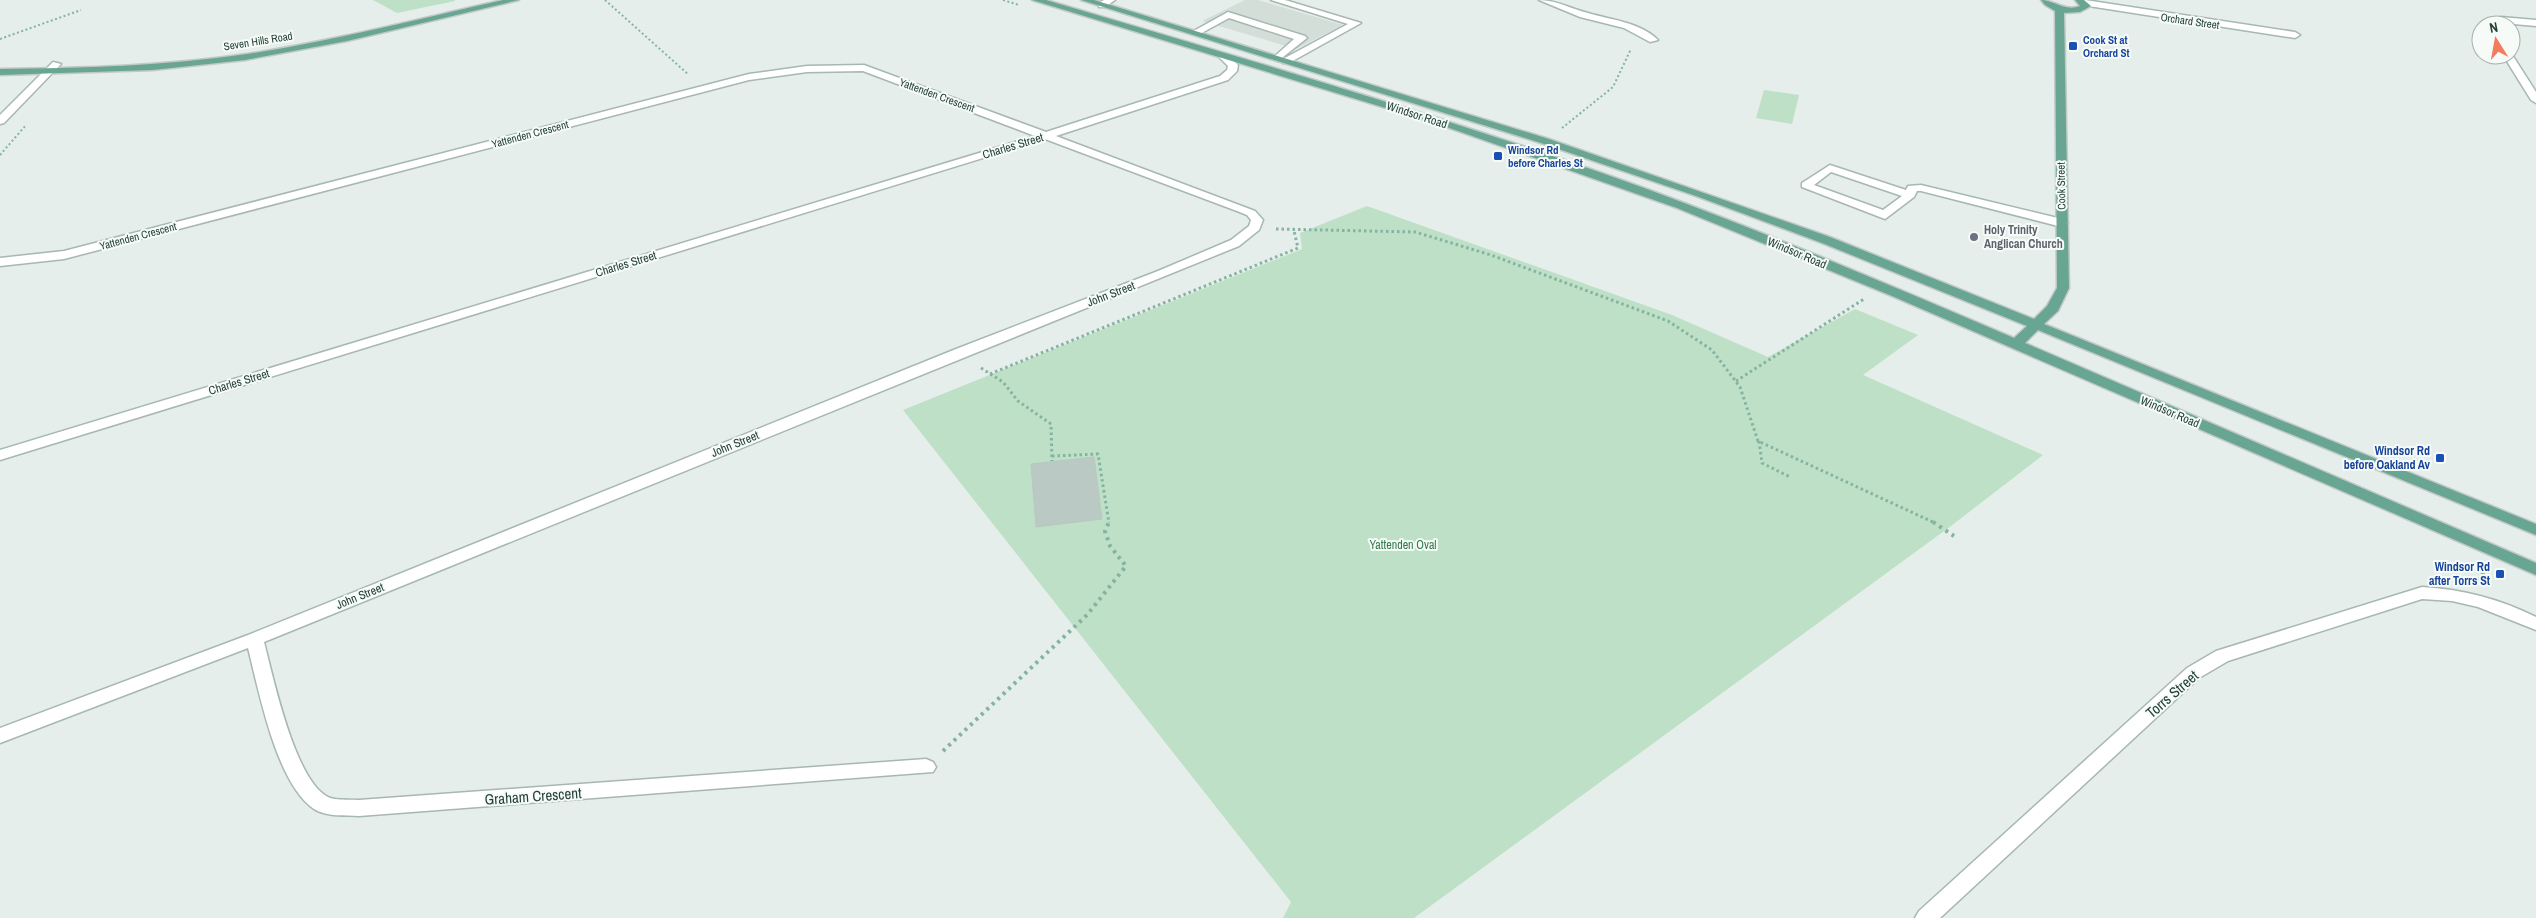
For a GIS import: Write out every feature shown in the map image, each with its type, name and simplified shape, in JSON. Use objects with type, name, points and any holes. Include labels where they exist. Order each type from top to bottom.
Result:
[{"type":"main road","name":"Seven Hills Road","points":[[0,72],[132,62],[256,49],[319,38],[489,0]]},
{"type":"main road","name":"Seven Hills Road","points":[[0,65],[136,69],[247,57],[318,44],[515,0]]},
{"type":"main road","name":"Windsor Road","points":[[1036,0],[1415,114],[1617,183],[1779,246],[2015,345],[2536,569]]},
{"type":"main road","name":"Windsor Road","points":[[1085,0],[1107,2],[1195,33],[1545,141],[1700,194],[1826,240],[2536,530]]},
{"type":"main road","points":[[2043,1],[2060,9],[2081,10],[2085,8],[2082,2]]},
{"type":"main road","name":"Cook Street","points":[[2015,345],[2037,326],[2056,304],[2063,288],[2060,9]]},
{"type":"street","points":[[1275,0],[1356,23],[1282,60]]},
{"type":"street","points":[[1543,0],[1583,15],[1627,26],[1653,40]]},
{"type":"street","name":"Orchard Street","points":[[2082,2],[2295,35]]},
{"type":"street","points":[[1195,33],[1228,15],[1302,38],[1289,46],[1282,60]]},
{"type":"street","name":"Charles Street","points":[[0,455],[1051,137],[1224,78],[1232,71],[1233,65],[1224,57]]},
{"type":"street","points":[[2514,65],[2536,100]]},
{"type":"street","points":[[0,121],[52,68]]},
{"type":"street","name":"Yattenden Crescent","points":[[0,262],[64,255],[749,77],[808,69],[864,68],[1051,137]]},
{"type":"street","points":[[1051,137],[1251,213],[1257,220],[1255,227]]},
{"type":"street","points":[[1910,195],[1830,168],[1806,185],[1812,189],[1885,215],[1910,195],[1912,188],[1921,188],[2062,223]]},
{"type":"street","name":"John Street","points":[[0,736],[254,639],[1235,243],[1255,227]]},
{"type":"street","name":"Torrs Street","points":[[1926,918],[2193,673],[2222,656],[2422,593],[2449,593],[2480,599],[2536,624]]},
{"type":"street","name":"Graham Crescent","points":[[254,639],[290,762],[302,785],[322,804],[359,808],[926,767]]},
{"type":"path","points":[[605,0],[692,78]]},
{"type":"path","points":[[0,39],[82,10]]},
{"type":"path","points":[[1560,130],[1613,87],[1629,50],[1653,40]]},
{"type":"path","points":[[1255,227],[1294,231],[1415,232],[1492,255],[1668,321],[1712,350],[1740,387],[1758,441],[1762,463],[1790,477]]},
{"type":"path","points":[[990,374],[1298,248],[1294,231]]},
{"type":"path","points":[[1736,381],[1866,298]]},
{"type":"path","points":[[926,767],[1087,615],[1126,566],[1110,546],[1105,531],[1110,520],[1098,454],[1052,459],[1051,424],[1018,401],[1003,382],[961,352]]},
{"type":"path","points":[[1758,441],[1940,525],[1954,536]]},
{"type":"shaded area","points":[[1245,0],[1258,0],[1343,25],[1296,49],[1202,21]]},
{"type":"green space","points":[[373,0],[454,0],[455,1],[397,13]]},
{"type":"green space","points":[[1764,90],[1799,95],[1792,124],[1756,118]]},
{"type":"green space","name":"Yattenden Oval","points":[[1367,206],[1672,315],[1768,357],[1855,309],[1918,335],[1863,375],[2043,455],[1951,526],[1414,918],[1283,918],[1291,902],[903,410],[1302,249],[1300,233]]},
{"type":"building","points":[[1094,457],[1102,519],[1036,527],[1031,464]]},
{"type":"place","name":"Cook St at Orchard St","points":[[2073,46]]},
{"type":"place","name":"Windsor Rd before Charles St","points":[[1498,156]]},
{"type":"place","name":"Holy Trinity Anglican Church","points":[[1974,237]]},
{"type":"place","name":"Windsor Rd before Oakland Av","points":[[2440,458]]},
{"type":"place","name":"Windsor Rd after Torrs St","points":[[2500,574]]}]
